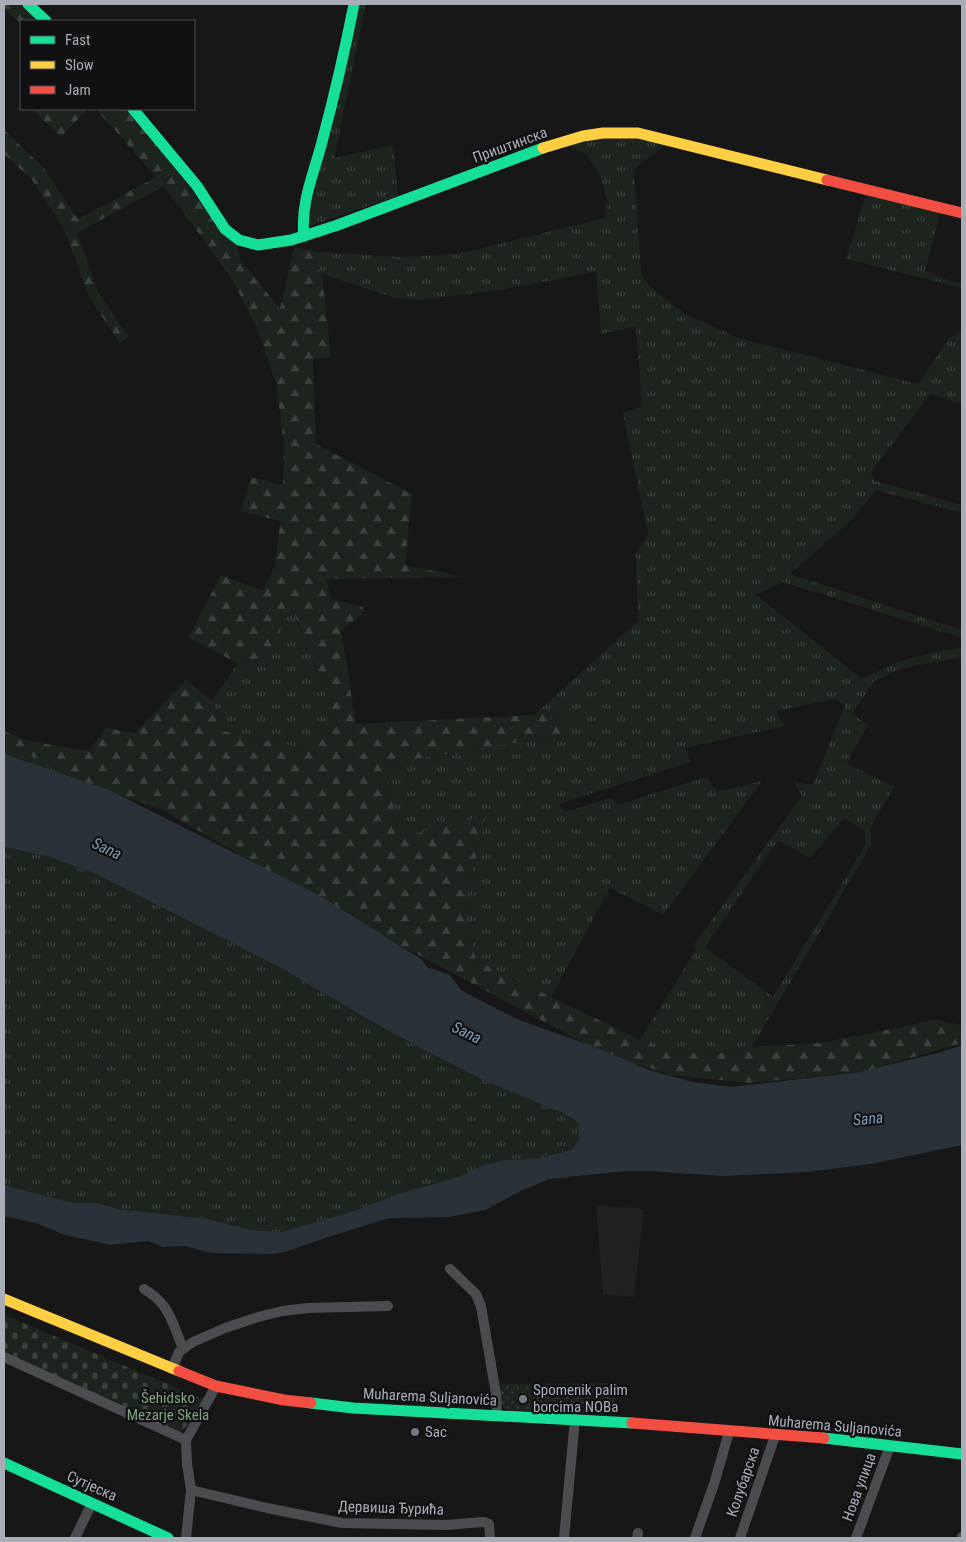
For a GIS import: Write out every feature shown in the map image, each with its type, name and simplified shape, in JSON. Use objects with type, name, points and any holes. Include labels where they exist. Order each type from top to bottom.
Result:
[{"type":"street","points":[[28,4],[45,20]]},
{"type":"street","points":[[304,236],[302,227],[303,208],[331,108],[354,4]]},
{"type":"street","name":"Приштинска","points":[[134,110],[190,177],[219,221],[234,236],[249,244],[276,244],[304,236],[542,149],[576,138],[601,133],[624,132],[646,134],[962,213]]},
{"type":"street","points":[[450,1270],[476,1294],[481,1306],[494,1385],[496,1415]]},
{"type":"street","points":[[144,1289],[163,1303],[172,1317],[183,1348]]},
{"type":"street","name":"Muharema Suljanovića","points":[[4,1299],[216,1386],[284,1400],[353,1408],[575,1419],[856,1441],[962,1454]]},
{"type":"street","points":[[172,1369],[176,1358],[183,1348],[204,1336],[282,1311],[308,1308],[388,1306]]},
{"type":"street","points":[[4,1357],[186,1440]]},
{"type":"street","points":[[186,1538],[190,1490],[186,1440],[216,1386]]},
{"type":"street","points":[[564,1538],[575,1419]]},
{"type":"street","points":[[696,1538],[729,1432]]},
{"type":"street","name":"Колубарска","points":[[740,1538],[775,1436]]},
{"type":"street","name":"Нова улица","points":[[856,1538],[890,1446]]},
{"type":"street","name":"Сутјеска","points":[[4,1463],[168,1538]]},
{"type":"street","name":"Дервиша Ђурића","points":[[190,1490],[342,1523],[446,1525],[484,1522],[489,1524],[490,1538]]},
{"type":"street","points":[[76,1538],[92,1503]]},
{"type":"shaded area","points":[[596,1205],[644,1209],[634,1297],[603,1295]]},
{"type":"green space","points":[[4,4],[22,4],[39,20],[20,20],[20,23],[4,8]]},
{"type":"green space","points":[[356,4],[366,4],[334,158],[393,145],[398,196],[309,226],[304,215]]},
{"type":"green space","points":[[32,110],[87,110],[61,137]]},
{"type":"green space","points":[[97,110],[127,110],[160,148],[201,203],[237,245],[240,259],[280,309],[294,247],[310,250],[322,274],[331,357],[313,359],[316,444],[412,494],[405,565],[465,577],[326,579],[331,599],[363,607],[364,612],[341,631],[356,724],[563,712],[570,734],[384,764],[401,837],[486,816],[464,909],[476,960],[640,1040],[671,1051],[717,1054],[752,1047],[821,1043],[935,1020],[962,1025],[962,1043],[866,1071],[749,1083],[672,1075],[605,1054],[349,918],[161,809],[75,781],[4,740],[4,731],[28,741],[89,751],[106,728],[135,733],[186,680],[212,701],[222,731],[313,750],[335,714],[292,608],[262,662],[238,663],[188,638],[221,575],[263,591],[275,566],[280,521],[241,511],[251,477],[283,485],[284,445],[276,383],[258,331],[232,279],[164,186],[77,233],[99,294],[129,337],[120,343],[90,299],[64,229],[32,180],[4,154],[4,130],[43,167],[78,219],[156,177]]},
{"type":"green space","points":[[610,134],[668,143],[634,169],[641,272],[647,283],[687,315],[739,338],[918,384],[949,338],[962,331],[962,404],[930,394],[871,472],[875,481],[962,505],[962,513],[876,490],[851,520],[790,574],[962,630],[962,638],[783,582],[756,595],[862,679],[898,662],[934,652],[962,648],[962,657],[903,668],[874,681],[852,714],[868,725],[846,763],[894,787],[870,828],[871,845],[752,1047],[717,1054],[671,1051],[640,1040],[696,950],[693,946],[802,796],[794,782],[813,785],[845,705],[835,699],[777,711],[784,726],[685,748],[691,762],[558,804],[565,812],[610,798],[620,804],[706,777],[717,792],[762,781],[663,915],[610,888],[551,997],[476,960],[464,909],[486,817],[401,837],[384,764],[569,734],[563,712],[534,715],[638,621],[636,554],[648,534],[623,413],[642,407],[636,326],[601,334],[596,272],[499,290],[419,300],[396,298],[322,274],[310,250],[399,257],[458,254],[605,218],[607,200],[600,175],[586,154],[564,144]],"holes":[[[844,818],[864,830],[866,844],[773,997],[705,947],[778,840],[810,858]]]},
{"type":"green space","points":[[866,194],[941,210],[925,271],[950,281],[962,283],[962,288],[846,259]]},
{"type":"green space","points":[[291,608],[335,714],[313,750],[222,731],[212,701],[238,663],[262,662]]},
{"type":"green space","points":[[4,740],[75,781],[4,759]]},
{"type":"green space","points":[[4,847],[47,856],[96,874],[281,968],[428,1052],[487,1082],[565,1114],[578,1124],[579,1139],[572,1150],[535,1159],[504,1160],[481,1166],[461,1176],[395,1195],[357,1210],[282,1232],[251,1230],[207,1219],[119,1209],[96,1203],[73,1203],[4,1185]]},
{"type":"green space","name":"Šehidsko Mezarje Skela","points":[[4,1315],[203,1399],[194,1418],[179,1434],[4,1354]]},
{"type":"green space","points":[[619,1383],[612,1414],[506,1410],[501,1405],[501,1384]]},
{"type":"water","name":"Sana","points":[[4,754],[109,790],[322,897],[421,959],[427,967],[450,975],[460,989],[468,994],[519,1020],[595,1047],[649,1070],[693,1082],[731,1087],[860,1072],[942,1052],[962,1045],[962,1145],[871,1164],[808,1172],[724,1176],[626,1171],[549,1179],[485,1210],[449,1217],[389,1218],[274,1254],[211,1253],[185,1246],[163,1247],[148,1241],[110,1245],[62,1234],[36,1223],[4,1216],[4,1185],[73,1203],[96,1203],[119,1209],[207,1219],[251,1230],[282,1232],[357,1210],[395,1195],[461,1176],[481,1166],[504,1160],[535,1159],[572,1150],[579,1139],[578,1124],[565,1114],[487,1082],[428,1052],[281,968],[96,874],[47,856],[4,847]]},
{"type":"traffic: fast","points":[[28,4],[45,20]]},
{"type":"traffic: fast","points":[[304,236],[303,224],[306,200],[335,91],[354,4]]},
{"type":"traffic: fast","points":[[134,110],[197,186],[225,229],[239,240],[258,245],[291,240],[335,226],[543,148]]},
{"type":"traffic: fast","points":[[311,1403],[353,1408],[632,1423]]},
{"type":"traffic: fast","points":[[824,1438],[962,1454]]},
{"type":"traffic: fast","points":[[4,1463],[168,1538]]},
{"type":"traffic: slow","points":[[543,148],[583,136],[603,133],[638,133],[827,180]]},
{"type":"traffic: slow","points":[[4,1299],[179,1371]]},
{"type":"traffic: jam","points":[[827,180],[962,213]]},
{"type":"traffic: jam","points":[[179,1371],[216,1386],[284,1400],[311,1403]]},
{"type":"traffic: jam","points":[[632,1423],[824,1438]]},
{"type":"place","name":"Spomenik palim borcima NOBa","points":[[523,1399]]},
{"type":"place","name":"Sac","points":[[415,1432]]}]
